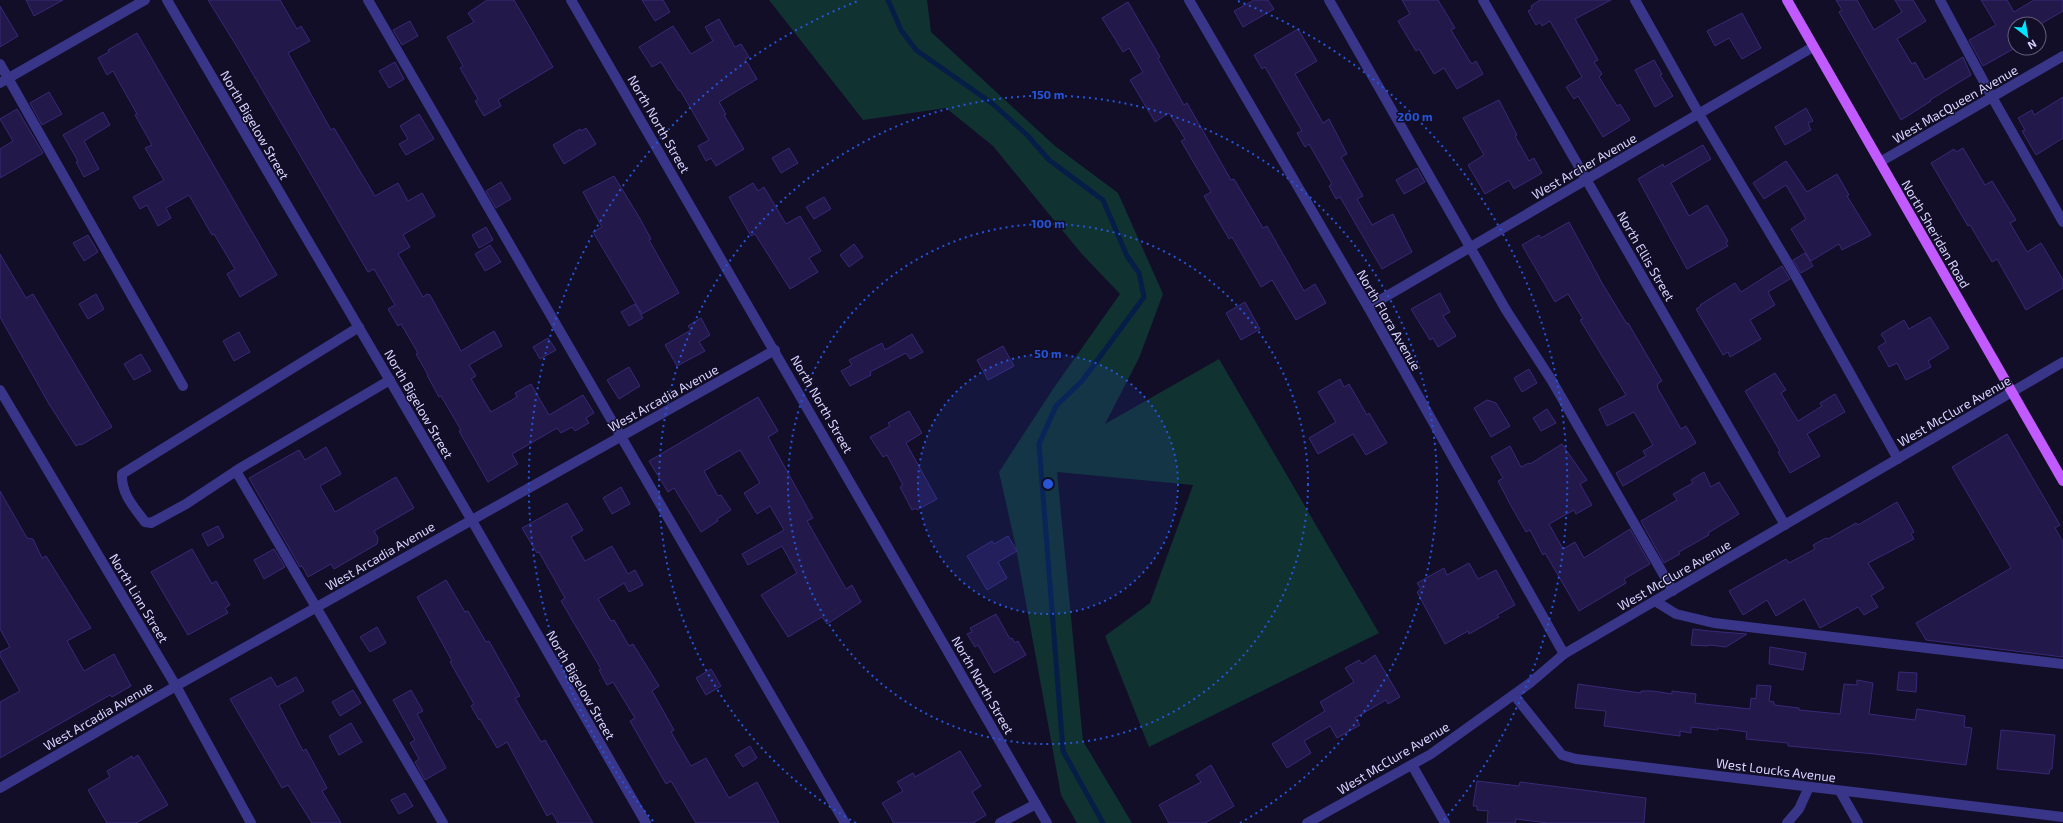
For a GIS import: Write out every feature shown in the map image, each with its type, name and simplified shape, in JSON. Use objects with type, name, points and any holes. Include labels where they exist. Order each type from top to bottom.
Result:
[{"type":"main road","name":"North Sheridan Road","points":[[1786,0],[2063,481]]},
{"type":"street","points":[[4,81],[145,0]]},
{"type":"street","name":"North Bigelow Street","points":[[167,0],[471,519],[646,823]]},
{"type":"street","points":[[368,0],[845,823]]},
{"type":"street","name":"North North Street","points":[[571,0],[775,350],[1047,823]]},
{"type":"street","name":"North Flora Avenue","points":[[1189,0],[1368,307],[1564,654]]},
{"type":"street","points":[[1329,0],[1472,247],[1506,310],[1552,381],[1672,591]]},
{"type":"street","name":"North Ellis Street","points":[[1483,0],[1785,524]]},
{"type":"street","points":[[1635,0],[1699,114],[1795,275],[1898,459]]},
{"type":"street","points":[[1940,0],[1992,97],[2060,210],[2063,222]]},
{"type":"street","name":"West Archer Avenue","points":[[1368,307],[1814,47]]},
{"type":"street","name":"West MacQueen Avenue","points":[[1880,162],[2063,56]]},
{"type":"street","points":[[0,64],[4,81],[184,386]]},
{"type":"street","points":[[359,327],[122,474],[122,483],[127,498],[145,522],[151,523],[186,504],[236,471],[390,380]]},
{"type":"street","name":"West Arcadia Avenue","points":[[0,788],[317,606],[775,350]]},
{"type":"street","name":"West McClure Avenue","points":[[1307,823],[1431,754],[1514,695],[1564,654],[2063,362]]},
{"type":"street","name":"North Linn Street","points":[[0,390],[176,686],[250,823]]},
{"type":"street","points":[[236,471],[317,606],[443,823]]},
{"type":"street","points":[[1655,601],[1676,614],[1714,623],[2063,664]]},
{"type":"street","name":"West Loucks Avenue","points":[[1514,695],[1562,755],[1576,759],[2063,817]]},
{"type":"street","points":[[1412,765],[1445,823]]},
{"type":"street","points":[[1787,823],[1799,809],[1810,788]]},
{"type":"street","points":[[1840,791],[1858,823]]},
{"type":"street","points":[[1000,823],[1036,804]]},
{"type":"green space","points":[[769,0],[927,0],[931,32],[1055,146],[1118,193],[1163,294],[1139,358],[1105,424],[1219,359],[1379,633],[1149,747],[1105,636],[1150,603],[1193,485],[1057,472],[1083,741],[1132,823],[1077,823],[1061,795],[1015,543],[999,472],[1053,389],[1120,294],[1081,253],[993,146],[946,108],[863,120]]},
{"type":"building","points":[[26,0],[63,0],[34,16]]},
{"type":"building","points":[[208,0],[280,0],[297,29],[301,26],[310,41],[288,53],[331,130],[334,128],[375,196],[398,183],[408,201],[422,193],[435,216],[403,235],[410,247],[398,254],[423,297],[427,294],[430,295],[461,351],[494,331],[502,346],[469,365],[476,376],[471,379],[491,412],[517,397],[515,393],[531,384],[549,415],[583,395],[594,413],[586,418],[589,423],[575,431],[572,427],[561,433],[557,428],[512,454],[518,464],[488,482],[459,431],[461,430],[441,396],[439,397],[427,375],[416,354],[418,353],[401,324],[398,326],[388,309],[395,305],[374,269],[368,272],[239,50]]},
{"type":"building","points":[[487,0],[514,0],[553,67],[498,100],[501,106],[484,116],[475,101],[478,99],[460,68],[463,66],[447,37],[474,22],[468,13]]},
{"type":"building","points":[[642,0],[663,0],[670,12],[655,21]]},
{"type":"building","points":[[1254,0],[1268,0],[1274,9],[1243,27],[1234,11]]},
{"type":"building","points":[[1402,0],[1438,0],[1455,28],[1451,30],[1469,60],[1472,64],[1476,61],[1483,74],[1457,89],[1444,68],[1434,74],[1419,49],[1416,51],[1398,21],[1410,14]]},
{"type":"building","points":[[1540,0],[1611,0],[1575,19],[1598,60],[1594,62],[1602,74],[1599,77],[1617,106],[1620,104],[1630,120],[1603,137],[1578,96],[1574,99],[1566,87],[1582,77],[1550,21],[1542,26],[1540,22],[1536,25],[1528,11],[1532,9],[1531,6]]},
{"type":"building","points":[[1836,0],[1857,0],[1874,30],[1902,12],[1895,0],[1913,0],[1926,21],[1897,39],[1912,64],[1915,62],[1925,80],[1963,57],[1971,75],[1901,120],[1839,12],[1842,10]]},
{"type":"building","points":[[1981,0],[2007,0],[2014,12],[2034,0],[2063,0],[2063,11],[2047,20],[2047,16],[2007,16],[2007,52],[1983,66],[1969,40],[1996,25]]},
{"type":"building","points":[[1128,2],[1160,57],[1158,59],[1184,105],[1187,103],[1231,180],[1234,179],[1263,228],[1267,226],[1304,291],[1315,284],[1326,303],[1296,320],[1272,280],[1261,287],[1232,237],[1229,239],[1204,196],[1211,192],[1181,141],[1185,139],[1169,113],[1155,122],[1130,80],[1143,72],[1129,48],[1123,52],[1102,18]]},
{"type":"building","points":[[0,6],[18,36],[0,47]]},
{"type":"building","points":[[1742,13],[1761,48],[1742,59],[1729,38],[1715,46],[1707,31]]},
{"type":"building","points":[[719,19],[735,47],[741,44],[749,57],[745,59],[757,79],[719,102],[726,114],[724,115],[744,149],[716,166],[711,158],[706,161],[698,146],[709,140],[680,90],[679,91],[661,62],[652,67],[639,47],[673,26],[691,54],[713,41],[705,27]]},
{"type":"building","points":[[410,21],[418,36],[402,45],[393,30]]},
{"type":"building","points":[[1298,29],[1317,61],[1295,74],[1323,123],[1329,119],[1347,154],[1341,157],[1363,196],[1357,199],[1372,225],[1393,214],[1412,252],[1382,269],[1340,197],[1336,199],[1329,186],[1332,184],[1309,144],[1305,147],[1297,133],[1302,131],[1265,67],[1262,69],[1254,55]]},
{"type":"building","points":[[137,33],[277,275],[240,297],[227,274],[235,269],[214,234],[212,235],[189,195],[166,208],[171,218],[158,226],[147,205],[140,209],[133,197],[164,180],[145,148],[152,145],[135,115],[137,114],[113,71],[107,75],[98,58],[109,52],[108,50]]},
{"type":"building","points":[[1654,60],[1662,74],[1660,75],[1673,96],[1655,107],[1635,70]]},
{"type":"building","points":[[395,62],[404,79],[389,88],[379,71]]},
{"type":"building","points":[[49,92],[62,114],[42,125],[30,103]]},
{"type":"building","points":[[2063,97],[2063,138],[2036,155],[2022,131],[2025,130],[2018,118],[2032,110],[2034,115]]},
{"type":"building","points":[[1499,100],[1517,135],[1515,136],[1529,161],[1534,158],[1542,173],[1514,189],[1509,180],[1485,194],[1468,165],[1484,155],[1463,118]]},
{"type":"building","points":[[1806,108],[1813,121],[1808,123],[1811,130],[1785,145],[1775,127]]},
{"type":"building","points":[[17,109],[43,153],[0,178],[0,149],[13,141],[0,119]]},
{"type":"building","points":[[103,112],[110,125],[84,141],[99,169],[84,177],[76,162],[78,161],[63,135]]},
{"type":"building","points":[[419,114],[434,139],[406,155],[399,144],[408,139],[400,126]]},
{"type":"building","points":[[586,128],[596,144],[564,164],[553,145],[580,129],[581,131]]},
{"type":"building","points":[[1703,145],[1711,159],[1671,183],[1689,216],[1707,205],[1728,241],[1726,243],[1728,246],[1687,269],[1638,179],[1663,164],[1664,167]]},
{"type":"building","points":[[789,148],[798,163],[781,173],[772,158]]},
{"type":"building","points":[[1963,148],[1985,185],[1992,181],[2016,220],[2010,223],[2027,252],[2041,243],[2063,280],[2063,288],[2026,310],[1997,259],[1992,262],[1970,225],[1968,226],[1931,163],[1954,149],[1956,152]]},
{"type":"building","points":[[1786,161],[1807,192],[1837,174],[1849,195],[1847,196],[1871,235],[1842,250],[1839,244],[1811,261],[1791,229],[1806,219],[1786,185],[1764,199],[1753,183]]},
{"type":"building","points":[[1417,168],[1425,182],[1404,194],[1396,180]]},
{"type":"building","points":[[614,176],[639,217],[651,239],[649,240],[679,293],[642,314],[593,232],[602,227],[583,192]]},
{"type":"building","points":[[501,182],[511,199],[496,208],[486,191]]},
{"type":"building","points":[[753,183],[758,191],[764,187],[786,224],[800,216],[821,251],[809,258],[818,272],[790,289],[755,234],[751,236],[729,197]]},
{"type":"building","points":[[824,197],[831,209],[814,219],[806,207]]},
{"type":"building","points":[[1569,222],[1602,283],[1627,324],[1628,323],[1662,381],[1657,384],[1657,387],[1681,429],[1686,426],[1696,443],[1623,486],[1616,473],[1646,456],[1643,451],[1653,445],[1634,412],[1607,426],[1599,409],[1626,395],[1580,320],[1583,319],[1568,294],[1555,302],[1522,245],[1539,235],[1541,238]]},
{"type":"building","points":[[486,227],[493,240],[479,248],[472,235]]},
{"type":"building","points":[[88,235],[98,252],[84,261],[73,243]]},
{"type":"building","points":[[854,244],[863,257],[849,267],[840,255]]},
{"type":"building","points":[[490,245],[501,262],[485,271],[475,254]]},
{"type":"building","points":[[1805,253],[1813,266],[1801,273],[1793,260]]},
{"type":"building","points":[[0,254],[26,298],[33,294],[112,427],[81,445],[76,446],[49,404],[0,317]]},
{"type":"building","points":[[1782,266],[1790,279],[1768,292],[1775,305],[1750,320],[1761,339],[1730,357],[1728,352],[1723,355],[1696,309],[1735,283],[1741,292]]},
{"type":"building","points":[[1440,293],[1450,312],[1443,316],[1456,336],[1438,347],[1433,338],[1430,340],[1411,309]]},
{"type":"building","points":[[96,294],[104,309],[88,319],[79,304]]},
{"type":"building","points":[[1245,302],[1260,329],[1241,340],[1226,313]]},
{"type":"building","points":[[635,304],[643,318],[629,326],[621,312]]},
{"type":"building","points":[[1930,317],[1949,348],[1928,361],[1931,367],[1906,380],[1897,363],[1889,367],[1878,347],[1886,342],[1881,334],[1904,320],[1909,329]]},
{"type":"building","points":[[701,318],[710,335],[699,342],[705,351],[677,366],[665,345],[691,330],[688,326]]},
{"type":"building","points":[[239,332],[250,352],[234,361],[223,341]]},
{"type":"building","points":[[912,334],[923,352],[910,359],[906,353],[870,372],[871,375],[850,386],[841,371],[852,365],[849,360],[882,343],[885,350]]},
{"type":"building","points":[[548,338],[556,350],[540,359],[533,347]]},
{"type":"building","points":[[1003,346],[1014,366],[988,380],[977,360]]},
{"type":"building","points":[[141,354],[151,371],[134,380],[124,364]]},
{"type":"building","points":[[629,367],[640,386],[619,399],[607,380]]},
{"type":"building","points":[[1529,369],[1537,383],[1522,392],[1514,378]]},
{"type":"building","points":[[1775,373],[1786,390],[1781,393],[1798,421],[1822,406],[1820,403],[1835,394],[1845,412],[1807,434],[1820,456],[1790,473],[1778,452],[1780,451],[1745,391]]},
{"type":"building","points":[[1340,379],[1344,387],[1349,384],[1367,415],[1369,413],[1387,443],[1366,455],[1353,434],[1318,454],[1309,438],[1336,422],[1318,392]]},
{"type":"building","points":[[758,397],[778,431],[768,437],[813,518],[807,521],[846,589],[852,585],[861,602],[827,624],[822,617],[788,637],[761,595],[797,573],[782,546],[748,565],[742,554],[784,530],[770,506],[757,514],[744,493],[760,483],[740,450],[704,471],[718,496],[721,495],[731,510],[701,532],[674,488],[668,492],[649,461]]},
{"type":"building","points":[[1487,400],[1496,403],[1510,426],[1491,437],[1474,408]]},
{"type":"building","points":[[1547,409],[1556,423],[1541,431],[1533,418]]},
{"type":"building","points":[[909,411],[922,433],[906,443],[937,499],[917,510],[916,508],[912,510],[900,487],[903,485],[887,455],[883,457],[870,437],[890,426],[888,423]]},
{"type":"building","points":[[2007,434],[2060,525],[2055,528],[2063,542],[2063,657],[1926,640],[1916,623],[2011,568],[1952,467]]},
{"type":"building","points":[[1562,444],[1587,480],[1580,484],[1592,505],[1576,514],[1574,510],[1549,524],[1563,549],[1575,542],[1584,558],[1630,529],[1650,564],[1624,579],[1626,583],[1579,611],[1545,553],[1543,555],[1530,530],[1526,532],[1510,504],[1498,481],[1503,478],[1491,457],[1510,446],[1521,467],[1529,463],[1530,464]]},
{"type":"building","points":[[326,447],[341,474],[320,486],[335,512],[396,477],[414,508],[374,531],[378,538],[377,544],[334,569],[331,564],[308,577],[302,566],[300,567],[249,478],[299,450],[305,460]]},
{"type":"building","points":[[1704,472],[1711,487],[1719,482],[1739,514],[1708,533],[1709,535],[1679,552],[1680,554],[1664,563],[1641,521],[1677,500],[1673,494],[1693,483],[1691,480]]},
{"type":"building","points":[[621,487],[630,504],[612,514],[603,498]]},
{"type":"building","points":[[0,491],[27,538],[33,539],[42,558],[46,556],[91,628],[67,641],[84,671],[114,654],[131,686],[112,697],[110,695],[0,758],[0,702],[20,691],[0,656],[0,652],[10,647],[0,629]]},
{"type":"building","points":[[1897,502],[1914,532],[1911,534],[1914,539],[1868,563],[1884,588],[1871,596],[1878,607],[1864,615],[1858,607],[1820,628],[1804,599],[1776,616],[1767,600],[1743,615],[1729,591],[1786,559],[1789,563],[1815,549],[1813,545],[1826,538],[1828,539],[1856,523],[1858,525]]},
{"type":"building","points":[[567,503],[583,530],[571,537],[585,561],[612,546],[628,574],[635,570],[643,585],[629,592],[624,583],[598,599],[611,621],[614,620],[629,646],[633,644],[659,686],[652,691],[674,730],[671,732],[691,766],[706,758],[729,798],[757,782],[779,823],[696,823],[671,781],[666,784],[630,721],[635,718],[613,682],[607,685],[599,670],[601,669],[561,601],[565,598],[539,552],[537,553],[522,528]]},
{"type":"building","points":[[218,526],[224,537],[208,546],[202,534]]},
{"type":"building","points":[[1008,536],[1017,551],[998,562],[1007,578],[987,590],[967,556],[992,541],[994,544]]},
{"type":"building","points":[[192,549],[212,584],[216,581],[230,605],[225,608],[228,613],[188,635],[151,572]]},
{"type":"building","points":[[274,549],[285,567],[264,579],[254,560]]},
{"type":"building","points":[[1469,563],[1478,579],[1496,570],[1515,605],[1497,615],[1499,617],[1469,634],[1468,631],[1445,644],[1417,592],[1421,589],[1417,583],[1444,568],[1447,575]]},
{"type":"building","points":[[446,580],[465,612],[468,611],[486,642],[489,641],[520,696],[515,698],[541,742],[545,740],[593,823],[558,823],[552,813],[547,816],[507,742],[497,748],[480,719],[479,720],[471,706],[474,704],[450,662],[452,661],[417,597]]},
{"type":"building","points":[[996,614],[1010,639],[1012,638],[1015,643],[1018,641],[1026,655],[994,673],[978,645],[975,647],[967,634],[972,632],[970,628]]},
{"type":"building","points":[[377,627],[386,643],[370,652],[360,637]]},
{"type":"building","points":[[1693,629],[1747,634],[1726,647],[1691,645]]},
{"type":"building","points":[[1770,647],[1806,653],[1803,670],[1769,664]]},
{"type":"building","points":[[1375,655],[1400,697],[1388,704],[1386,700],[1355,718],[1360,725],[1337,738],[1330,726],[1304,741],[1311,753],[1287,768],[1272,744],[1325,711],[1320,702],[1354,682],[1345,668],[1359,660],[1362,664]]},
{"type":"building","points":[[711,669],[721,686],[706,695],[696,678]]},
{"type":"building","points":[[1899,672],[1917,673],[1916,692],[1897,690]]},
{"type":"building","points":[[271,677],[277,687],[296,677],[304,691],[279,705],[303,751],[306,749],[327,788],[322,791],[341,823],[312,823],[288,785],[282,788],[230,699]]},
{"type":"building","points":[[1857,680],[1873,683],[1869,714],[1915,720],[1917,709],[1965,716],[1964,727],[1972,728],[1966,765],[1875,754],[1788,746],[1788,743],[1746,739],[1747,732],[1718,728],[1718,730],[1691,727],[1691,733],[1680,731],[1680,736],[1604,726],[1606,711],[1575,708],[1578,684],[1641,693],[1641,691],[1653,691],[1672,694],[1672,691],[1696,694],[1695,703],[1750,709],[1751,698],[1756,699],[1757,685],[1771,686],[1769,701],[1774,702],[1774,705],[1799,708],[1799,710],[1840,714],[1844,684],[1857,685]]},
{"type":"building","points":[[353,690],[361,703],[340,716],[332,702]]},
{"type":"building","points":[[411,690],[423,711],[417,714],[446,768],[425,780],[415,762],[419,759],[410,743],[415,740],[393,700]]},
{"type":"building","points":[[351,723],[362,742],[339,755],[329,736]]},
{"type":"building","points":[[2001,730],[2055,735],[2052,769],[2050,769],[2049,774],[1997,769]]},
{"type":"building","points":[[750,746],[757,758],[743,767],[735,755]]},
{"type":"building","points":[[960,751],[981,786],[972,792],[986,815],[973,823],[894,823],[882,803],[903,791],[897,782],[913,773],[915,777]]},
{"type":"building","points":[[138,755],[168,805],[136,823],[107,823],[88,790],[110,777],[107,771],[132,756],[133,759]]},
{"type":"building","points":[[1211,765],[1234,806],[1205,823],[1169,823],[1159,805],[1201,782],[1196,775]]},
{"type":"building","points":[[1477,781],[1519,786],[1520,782],[1646,798],[1644,823],[1548,823],[1516,819],[1515,823],[1487,823],[1488,811],[1477,810],[1477,806],[1473,806]]},
{"type":"building","points":[[405,793],[413,806],[399,814],[391,800]]},
{"type":"waterway","points":[[888,0],[901,30],[916,50],[993,104],[1027,135],[1049,160],[1103,200],[1127,256],[1139,273],[1144,297],[1082,381],[1056,406],[1039,444],[1063,751],[1103,823]]}]
